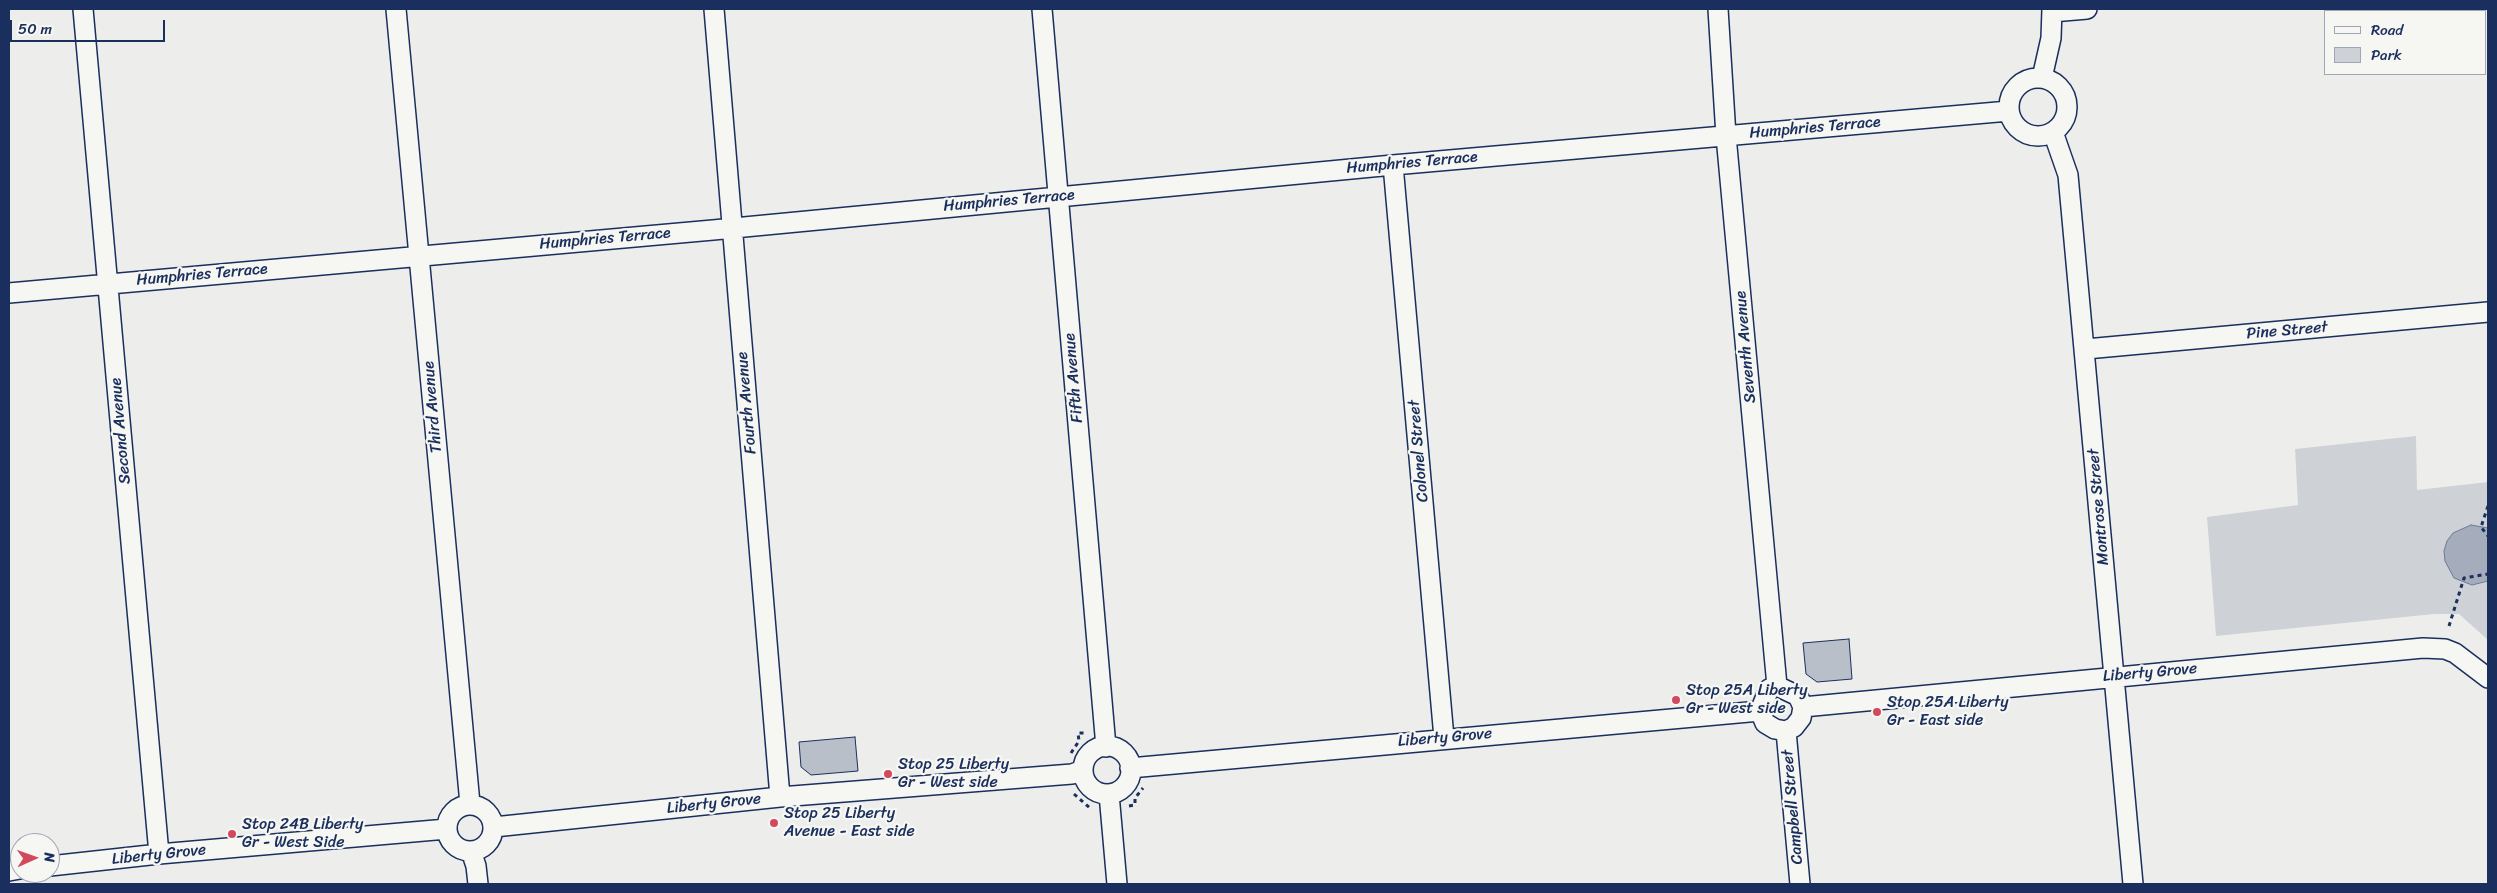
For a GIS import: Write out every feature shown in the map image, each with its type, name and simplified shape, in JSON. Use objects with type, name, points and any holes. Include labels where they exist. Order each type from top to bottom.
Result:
[{"type":"street","name":"Second Avenue","points":[[83,9],[159,854]]},
{"type":"street","name":"Third Avenue","points":[[396,9],[470,804]]},
{"type":"street","name":"Fourth Avenue","points":[[714,9],[780,798]]},
{"type":"street","name":"Fifth Avenue","points":[[1042,9],[1106,747]]},
{"type":"street","name":"Seventh Avenue","points":[[1718,9],[1726,136],[1777,686]]},
{"type":"street","points":[[2042,78],[2050,38],[2052,10],[2087,9]]},
{"type":"street","points":[[2042,78],[2055,84],[2065,96],[2065,116],[2053,132],[2034,136],[2025,133],[2011,120],[2009,111],[2009,100],[2014,90],[2021,83],[2031,79],[2042,78]]},
{"type":"street","name":"Humphries Terrace","points":[[9,293],[732,228],[1393,165],[2009,111]]},
{"type":"street","name":"Montrose Street","points":[[2053,132],[2068,175],[2086,349],[2132,884]]},
{"type":"street","name":"Colonel Street","points":[[1393,165],[1444,738]]},
{"type":"street","name":"Pine Street","points":[[2086,349],[2488,312]]},
{"type":"street","name":"Liberty Grove","points":[[1803,707],[2434,647],[2455,653],[2488,678]]},
{"type":"street","points":[[1777,686],[1798,696],[1803,707],[1801,718],[1794,727],[1786,731],[1776,729],[1765,722],[1760,711],[1769,690],[1777,686]]},
{"type":"street","name":"Liberty Grove","points":[[1130,768],[1444,738],[1760,711]]},
{"type":"street","name":"Campbell Street","points":[[1786,731],[1800,884]]},
{"type":"street","points":[[1106,747],[1119,750],[1128,761],[1130,768],[1125,786],[1108,794],[1096,792],[1090,788],[1083,770],[1090,754],[1106,747]]},
{"type":"street","name":"Liberty Grove","points":[[494,827],[780,798],[1062,774],[1083,770]]},
{"type":"street","points":[[1108,794],[1118,884]]},
{"type":"street","points":[[470,804],[481,807],[490,816],[494,827],[491,839],[483,848],[471,851],[459,849],[450,840],[447,829],[450,817],[458,808],[470,804]]},
{"type":"street","name":"Liberty Grove","points":[[60,865],[159,854],[447,829]]},
{"type":"street","points":[[471,851],[476,866],[478,884]]},
{"type":"path","points":[[2488,506],[2481,527],[2488,536]]},
{"type":"path","points":[[2449,626],[2464,578],[2488,574]]},
{"type":"green space","points":[[2416,436],[2417,490],[2488,482],[2488,640],[2459,614],[2434,614],[2216,636],[2207,517],[2298,505],[2295,449]]},
{"type":"water","points":[[2471,525],[2488,528],[2488,581],[2472,585],[2454,578],[2445,561],[2444,551],[2447,541],[2453,533]]},
{"type":"building","points":[[1849,639],[1852,679],[1817,682],[1806,674],[1803,643]]},
{"type":"building","points":[[855,737],[858,771],[811,775],[801,767],[799,742]]},
{"type":"place","name":"Stop 25A Liberty Gr - West side","points":[[1676,700]]},
{"type":"place","name":"Stop 25A Liberty Gr - East side","points":[[1877,712]]},
{"type":"place","name":"Stop 25 Liberty Gr - West side","points":[[888,774]]},
{"type":"place","name":"Stop 25 Liberty Avenue - East side","points":[[774,823]]},
{"type":"place","name":"Stop 24B Liberty Gr - West Side","points":[[232,834]]}]
